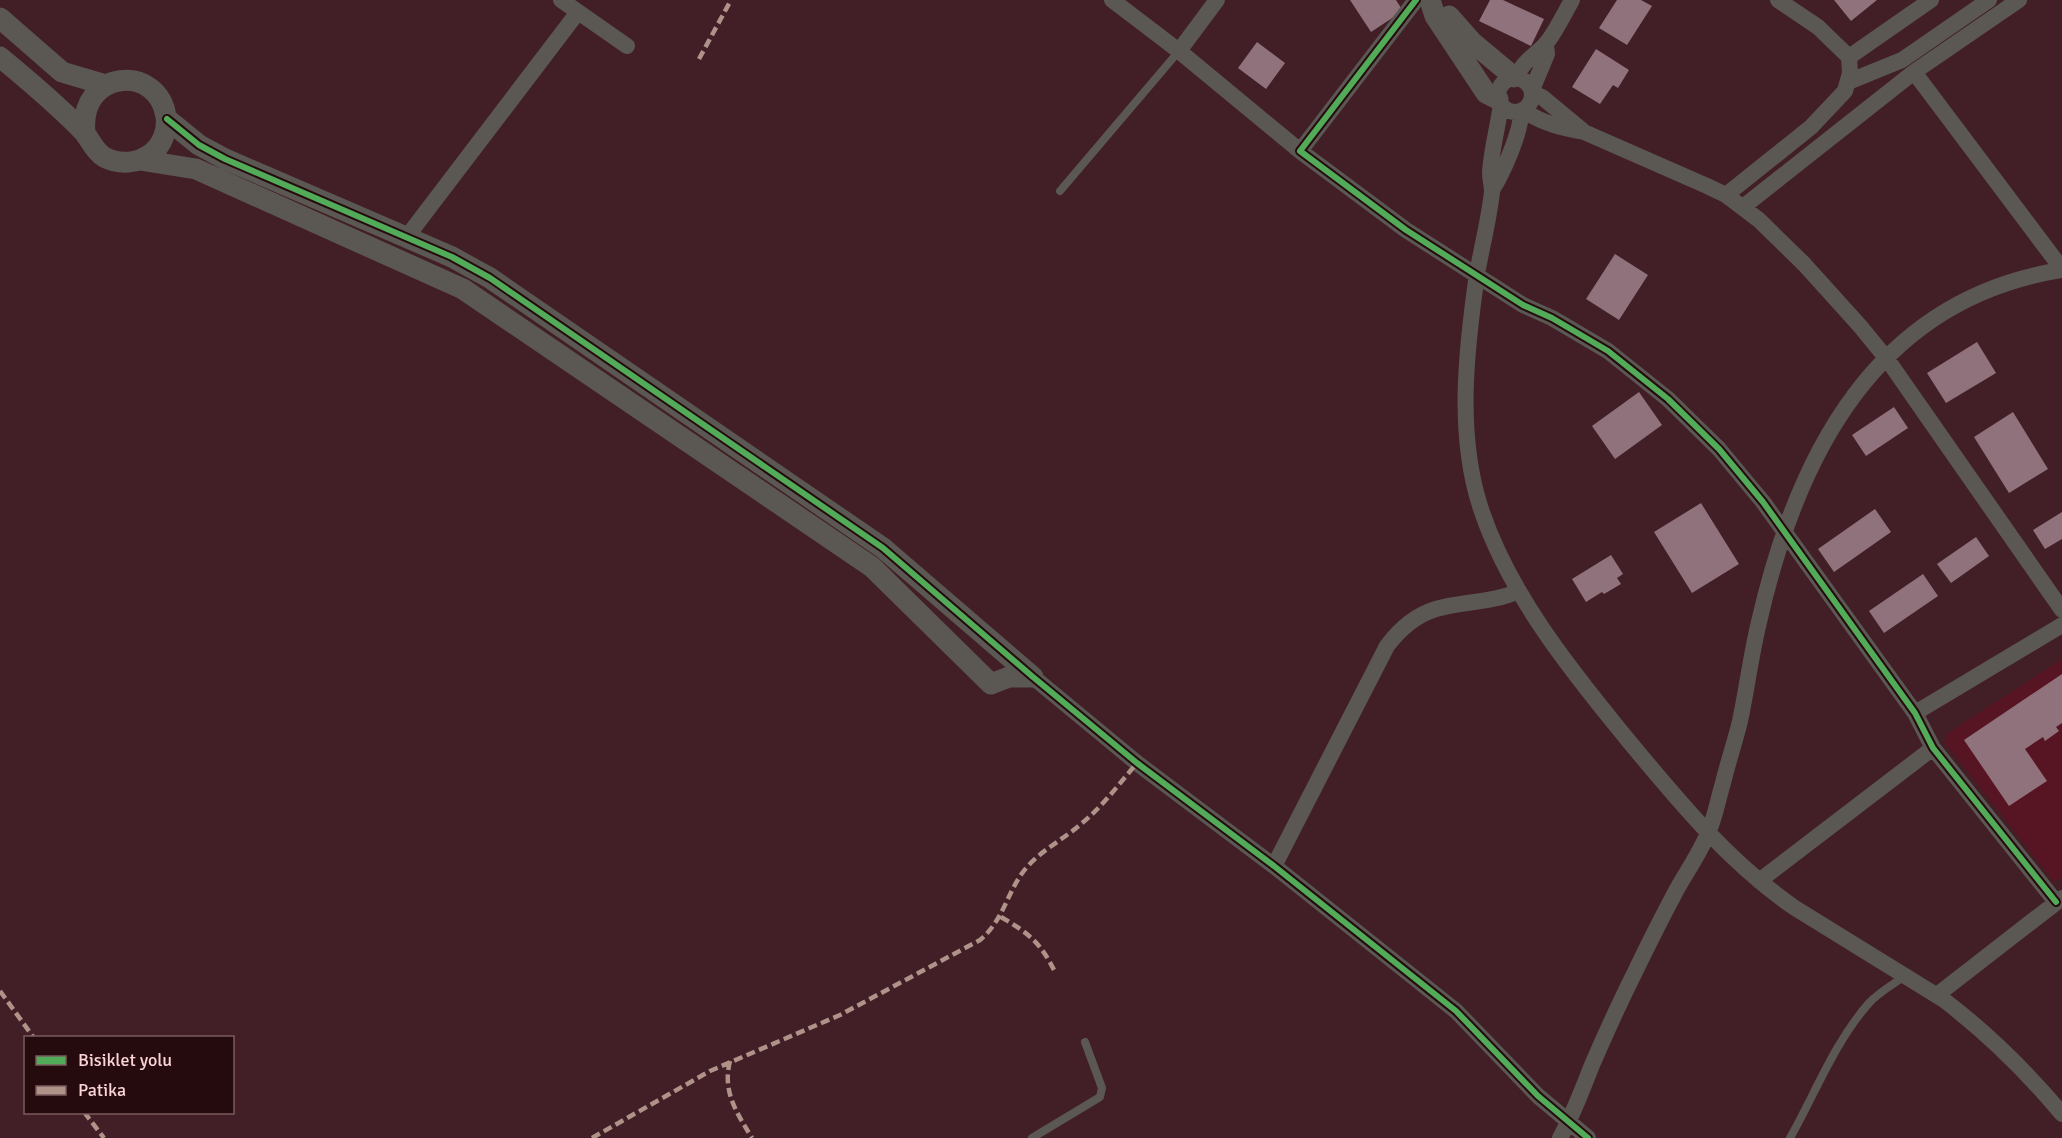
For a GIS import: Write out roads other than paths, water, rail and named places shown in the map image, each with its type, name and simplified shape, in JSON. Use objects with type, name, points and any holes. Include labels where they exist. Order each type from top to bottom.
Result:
[{"type":"street","points":[[561,0],[627,46]]},
{"type":"street","points":[[1112,0],[1179,51],[1300,151],[1406,230],[1523,305],[1562,324],[1608,351],[1660,392],[1727,458],[1763,502],[1915,713],[1933,748],[2059,900],[1938,995]]},
{"type":"street","points":[[1179,51],[1217,0]]},
{"type":"street","points":[[1300,151],[1416,0]]},
{"type":"street","points":[[1430,0],[1446,12],[1472,42],[1516,77],[1526,80],[1532,91],[1584,132]]},
{"type":"street","points":[[1430,0],[1435,16],[1486,93],[1511,111],[1522,111],[1535,119],[1584,132],[1726,195],[1759,220],[1804,264],[1887,359],[2062,610]]},
{"type":"street","points":[[1572,0],[1546,44],[1528,59],[1516,77],[1503,82],[1500,87],[1491,173],[1492,189],[1477,275],[1467,360],[1466,392],[1470,460],[1482,511],[1519,591],[1580,680],[1669,789],[1735,860],[1795,908],[1938,995],[1995,1043],[2062,1114]]},
{"type":"street","points":[[1726,195],[1811,127],[1845,91],[1848,82],[1849,57],[1818,27],[1778,0]]},
{"type":"street","points":[[1849,57],[1931,0]]},
{"type":"street","points":[[1848,82],[1902,60],[1989,0]]},
{"type":"street","points":[[1743,207],[1914,72],[2019,0]]},
{"type":"street","points":[[406,237],[578,12]]},
{"type":"street","points":[[0,18],[62,72],[106,85]]},
{"type":"street","points":[[1492,189],[1501,175],[1516,136],[1522,111],[1531,102],[1532,91],[1547,54],[1546,44]]},
{"type":"street","points":[[0,57],[55,103],[86,133]]},
{"type":"street","points":[[1560,1138],[1629,985],[1709,832],[1739,722],[1759,622],[1783,530],[1821,446],[1852,398],[1903,342],[1923,326],[1968,298],[2018,279],[2062,269],[1914,72]]},
{"type":"street","points":[[140,160],[151,154],[160,144],[167,119],[164,106],[148,87],[135,81],[120,80],[106,85],[95,93],[87,105],[84,119],[86,133],[92,146],[102,156],[121,162],[140,160],[196,170],[463,289],[872,567],[991,684],[1009,677],[1032,677]]},
{"type":"street","points":[[167,119],[199,145],[225,159],[452,257],[490,278],[883,548],[1032,677],[1137,763],[1274,866],[1456,1011],[1538,1096],[1588,1138]]},
{"type":"street","points":[[1274,866],[1386,646],[1394,637],[1410,622],[1435,609],[1495,600],[1519,591]]},
{"type":"street","points":[[1915,713],[2062,625]]},
{"type":"street","points":[[1759,881],[1933,748]]},
{"type":"lane","points":[[1060,191],[1179,51]]},
{"type":"lane","points":[[1790,1138],[1844,1035],[1871,1002],[1906,975]]},
{"type":"lane","points":[[1032,1138],[1100,1097],[1102,1088],[1085,1042]]}]
